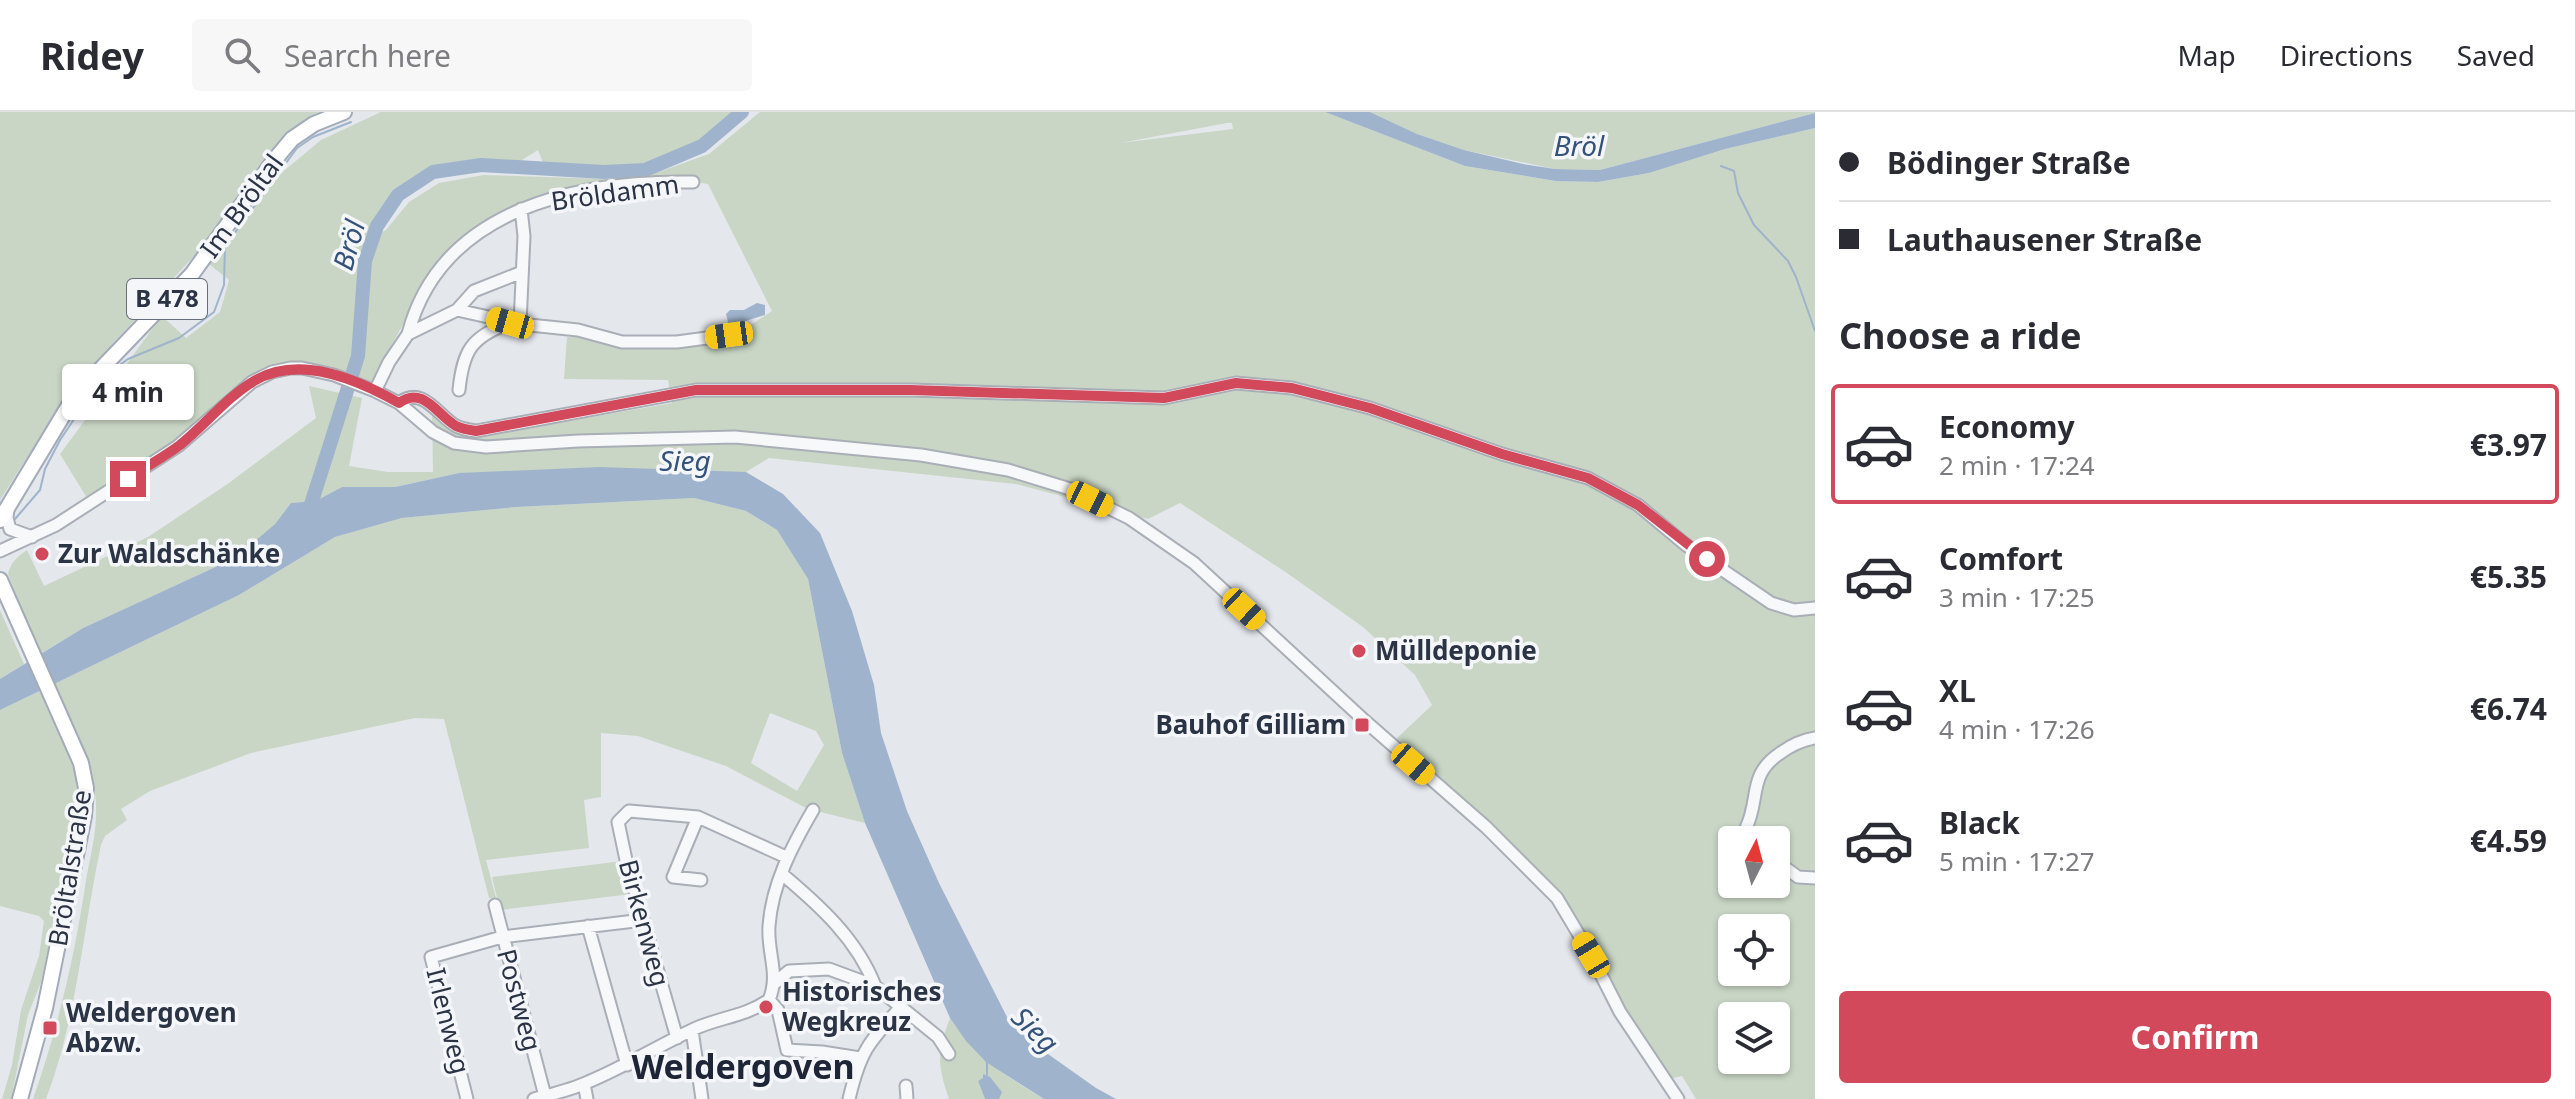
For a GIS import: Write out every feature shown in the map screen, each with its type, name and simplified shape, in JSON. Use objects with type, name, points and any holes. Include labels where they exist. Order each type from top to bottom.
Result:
[{"type":"main road","name":"Im Bröltal","points":[[0,520],[74,397],[192,274],[292,139],[314,124],[344,112]]},
{"type":"main road","name":"Bröltalstraße","points":[[0,583],[85,777],[86,806],[45,1008],[20,1099]]},
{"type":"street","name":"Bröldamm","points":[[372,390],[408,334],[411,320],[442,264],[495,220],[566,195],[602,188],[693,182]]},
{"type":"street","points":[[515,324],[524,236],[521,209]]},
{"type":"street","points":[[408,334],[457,310],[474,291],[522,272]]},
{"type":"street","points":[[457,310],[515,324],[578,330],[622,342],[677,342],[729,335]]},
{"type":"street","points":[[459,390],[462,363],[471,347],[487,331],[515,324]]},
{"type":"street","points":[[0,551],[56,525],[178,446],[252,382],[272,372],[291,368],[334,375],[372,390],[399,403],[433,432],[454,443],[486,447],[735,437],[921,455],[1008,470],[1070,489],[1129,518],[1194,563],[1365,721],[1486,827],[1557,898],[1620,1012],[1678,1099]]},
{"type":"street","points":[[399,403],[415,396],[455,425],[476,431],[696,390],[911,390],[1164,398],[1236,383],[1292,388],[1370,408],[1502,454],[1588,478],[1638,505],[1686,545],[1771,603],[1794,610],[1815,608]]},
{"type":"street","points":[[9,506],[7,518],[10,529],[32,537]]},
{"type":"street","points":[[1747,826],[1757,779],[1766,763],[1790,747],[1815,738]]},
{"type":"street","points":[[540,1097],[584,1084],[692,1030],[743,1015],[769,1000],[775,983],[769,928],[786,857],[813,810]]},
{"type":"street","name":"Birkenweg","points":[[677,1038],[618,822],[629,811],[698,817]]},
{"type":"street","points":[[701,880],[673,877],[698,817],[786,857]]},
{"type":"street","points":[[1790,871],[1798,877],[1815,878]]},
{"type":"street","points":[[782,874],[830,916],[868,968],[875,986]]},
{"type":"street","name":"Postweg","points":[[495,905],[540,1097]]},
{"type":"street","name":"Irlenweg","points":[[467,1099],[431,957],[502,937],[643,920]]},
{"type":"street","points":[[588,926],[627,1065]]},
{"type":"street","points":[[775,983],[789,971],[829,969],[875,986],[938,1037],[949,1054]]},
{"type":"street","points":[[769,1000],[778,1010],[790,1052],[822,1052],[860,1058]]},
{"type":"street","points":[[849,1099],[860,1058],[870,1041],[900,1008]]},
{"type":"street","points":[[692,1030],[702,1099]]},
{"type":"street","points":[[584,1084],[587,1099]]},
{"type":"street","points":[[906,1086],[907,1099]]},
{"type":"green space","points":[[0,112],[318,112],[299,124],[267,154],[195,255],[69,391],[0,500]]},
{"type":"green space","points":[[381,112],[737,112],[702,143],[645,167],[544,165],[538,150],[522,160],[522,164],[482,162],[432,170],[395,192],[373,224],[367,240],[386,230],[409,202],[439,183],[484,175],[605,179],[647,176],[709,154],[760,112],[1325,112],[1465,166],[1556,181],[1598,182],[1649,173],[1725,149],[1815,128],[1815,1099],[1696,1099],[1682,1076],[1669,1079],[1557,898],[1395,740],[1432,705],[1415,675],[1363,627],[1180,503],[1148,519],[1016,484],[769,458],[746,472],[459,473],[395,487],[342,487],[316,502],[291,503],[275,524],[235,558],[83,628],[40,654],[8,574],[17,558],[27,550],[44,586],[148,537],[229,483],[316,418],[309,386],[362,398],[349,466],[388,472],[433,472],[432,413],[453,432],[470,438],[672,403],[668,380],[564,379],[567,337],[730,339],[772,311],[708,184],[690,181],[606,186],[495,219],[426,283],[371,382],[335,369],[298,364],[273,369],[168,449],[87,498],[60,454],[162,316],[186,338],[220,312],[229,280],[209,264],[279,175],[321,140]],"holes":[[[1232,123],[1233,129],[1120,143]]]},
{"type":"green space","points":[[1370,112],[1815,113],[1600,170],[1555,169],[1464,150],[1417,134]]},
{"type":"green space","points":[[694,498],[746,511],[777,530],[808,579],[842,753],[865,823],[808,809],[726,766],[638,736],[601,733],[601,797],[584,800],[589,848],[486,860],[496,898],[489,898],[444,719],[415,718],[251,753],[150,791],[121,809],[127,820],[105,836],[101,845],[72,1005],[57,1068],[46,1099],[33,1099],[65,991],[95,830],[93,782],[88,761],[75,732],[63,740],[76,777],[76,815],[41,982],[28,1015],[11,1099],[2,1099],[12,1065],[21,1010],[39,956],[44,921],[39,916],[0,906],[0,710],[239,595],[335,537],[402,518],[517,507]],"holes":[[[770,713],[816,731],[824,745],[797,791],[751,763]]]},
{"type":"green space","points":[[0,610],[24,664],[0,679]]},
{"type":"green space","points":[[623,861],[631,894],[500,910],[492,877]]},
{"type":"green space","points":[[950,1018],[992,1064],[1044,1099],[999,1099],[983,1074],[983,1079],[978,1081],[985,1099],[949,1099],[940,1058]]},
{"type":"water","points":[[1325,112],[1370,112],[1417,134],[1464,150],[1555,169],[1600,170],[1815,113],[1815,128],[1725,149],[1649,173],[1598,182],[1556,181],[1465,166]]},
{"type":"water","points":[[757,303],[765,305],[765,315],[729,326],[726,314],[730,310],[744,310]]},
{"type":"water","points":[[599,467],[746,472],[783,494],[820,533],[852,611],[874,685],[881,733],[907,811],[939,883],[1007,1017],[1031,1042],[1116,1099],[1044,1099],[986,1062],[950,1018],[865,823],[842,753],[808,579],[777,530],[746,511],[694,498],[517,507],[402,518],[335,537],[239,595],[0,710],[0,679],[83,628],[235,558],[275,524],[291,503],[316,501],[342,487],[395,487],[459,473]]},
{"type":"water","points":[[983,1074],[990,1077],[1002,1092],[999,1099],[985,1099],[978,1081]]},
{"type":"waterway","name":"Bröl","points":[[307,517],[358,356],[365,261],[377,226],[398,195],[433,172],[481,165],[604,172],[645,170],[702,146],[742,112]]},
{"type":"waterway","points":[[15,519],[40,490],[45,469],[60,440],[87,400],[117,367],[128,359],[179,338],[214,312],[224,285],[225,246],[297,148],[313,137],[351,122]]},
{"type":"waterway","points":[[1721,166],[1734,171],[1738,193],[1754,225],[1788,261],[1815,331]]},
{"type":"waterway","points":[[987,1062],[987,1075]]},
{"type":"place","name":"Zur Waldschänke","points":[[42,554]]},
{"type":"place","name":"Mülldeponie","points":[[1359,651]]},
{"type":"place","name":"Bauhof Gilliam","points":[[1362,725]]},
{"type":"place","name":"Historisches Wegkreuz","points":[[766,1007]]},
{"type":"place","name":"Weldergoven Abzw.","points":[[50,1028]]},
{"type":"district","name":"Weldergoven","points":[[743,1067]]},
{"type":"route","points":[[128,479],[178,446],[252,382],[272,372],[291,368],[334,375],[399,403],[415,396],[431,404],[455,425],[476,431],[696,390],[911,390],[1164,398],[1236,383],[1292,388],[1370,408],[1502,454],[1588,478],[1638,505],[1707,559]]},
{"type":"water label","name":"Sieg","points":[[685,461]]},
{"type":"water label","name":"Sieg","points":[[1035,1030]]}]
